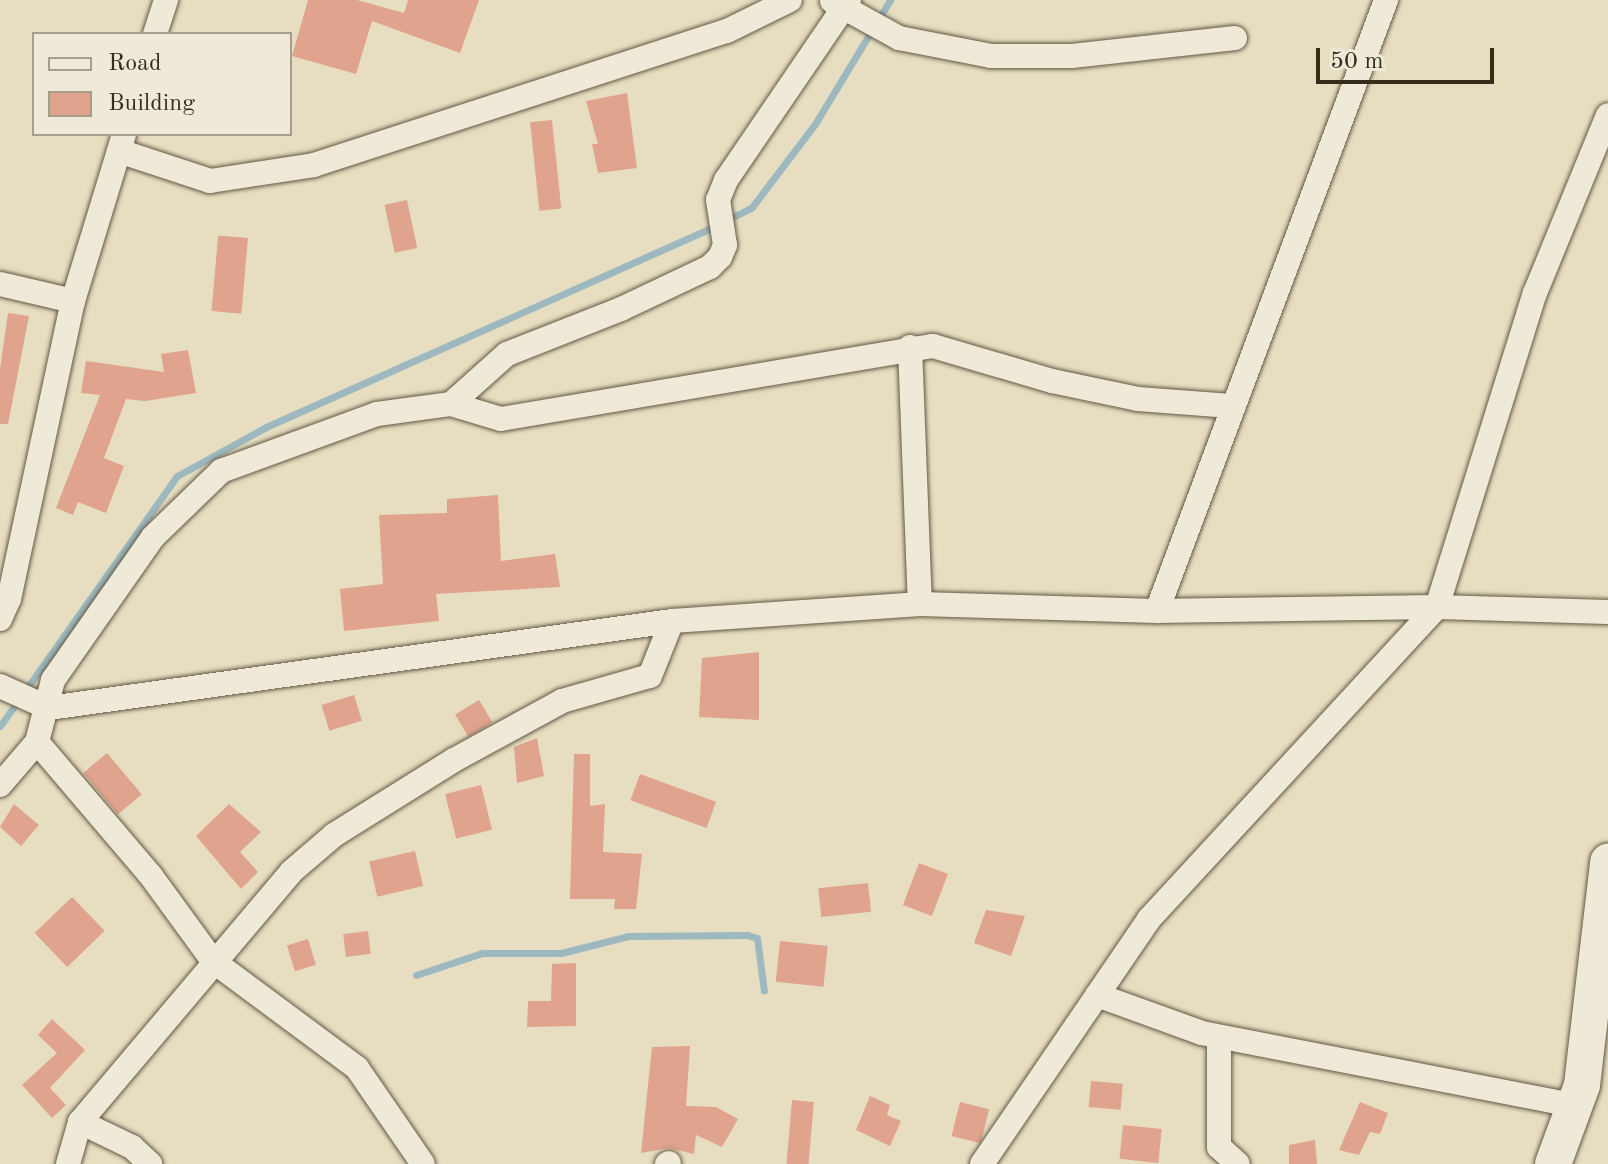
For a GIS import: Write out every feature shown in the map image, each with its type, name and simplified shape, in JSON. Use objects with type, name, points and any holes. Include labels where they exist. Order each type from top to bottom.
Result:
[{"type":"main road","points":[[1553,1164],[1576,1106],[1608,862]]},
{"type":"street","points":[[156,32],[166,0]]},
{"type":"street","points":[[0,619],[9,599],[73,301],[122,142],[210,181],[314,165],[727,31],[790,0]]},
{"type":"street","points":[[1157,611],[1231,406],[1386,0]]},
{"type":"street","points":[[451,404],[507,354],[621,309],[710,267],[725,245],[718,200],[788,85],[846,6],[899,38],[1029,58],[1235,38]]},
{"type":"street","points":[[982,1164],[1149,919],[1437,607],[1535,293],[1608,115]]},
{"type":"street","points":[[0,284],[73,301]]},
{"type":"street","points":[[0,785],[37,742],[43,706],[53,680],[153,537],[221,471],[377,414],[451,404],[501,419],[910,347],[962,351],[1052,381],[1138,399],[1231,406]]},
{"type":"street","points":[[910,347],[920,604]]},
{"type":"street","points":[[0,686],[43,706],[672,621],[920,604],[1157,611],[1437,607],[1608,612]]},
{"type":"street","points":[[68,1164],[80,1122],[291,872],[334,835],[454,760],[562,701],[650,676],[672,621]]},
{"type":"street","points":[[37,742],[151,876],[213,961],[357,1068],[423,1164]]},
{"type":"street","points":[[1097,995],[1219,1037],[1576,1106]]},
{"type":"street","points":[[1219,1037],[1219,1147],[1238,1164]]},
{"type":"street","points":[[80,1122],[132,1147],[150,1164]]},
{"type":"building","points":[[308,0],[357,0],[404,13],[408,0],[479,0],[460,53],[372,21],[356,74],[292,56]]},
{"type":"building","points":[[627,93],[637,168],[598,173],[592,144],[598,144],[586,101]]},
{"type":"building","points":[[552,120],[561,209],[539,211],[530,122]]},
{"type":"building","points":[[407,200],[417,248],[395,253],[385,205]]},
{"type":"building","points":[[218,235],[248,238],[241,314],[211,311]]},
{"type":"building","points":[[8,313],[29,316],[8,424],[0,424],[0,369]]},
{"type":"building","points":[[188,350],[196,393],[145,401],[126,399],[104,458],[124,466],[106,513],[78,502],[73,515],[56,508],[100,395],[81,393],[86,361],[164,372],[161,354]]},
{"type":"building","points":[[498,495],[501,561],[555,554],[560,587],[436,594],[439,621],[344,631],[340,589],[383,584],[379,515],[447,513],[447,499]]},
{"type":"building","points":[[759,652],[759,720],[699,717],[702,658]]},
{"type":"building","points":[[354,695],[362,721],[329,731],[321,705]]},
{"type":"building","points":[[479,700],[492,722],[468,737],[455,714]]},
{"type":"building","points":[[537,738],[544,776],[517,783],[514,747]]},
{"type":"building","points":[[107,753],[142,794],[118,814],[83,773]]},
{"type":"building","points":[[574,754],[590,754],[590,806],[605,804],[603,852],[642,854],[636,909],[614,909],[615,899],[570,899]]},
{"type":"building","points":[[640,774],[716,802],[707,828],[630,800]]},
{"type":"building","points":[[481,785],[492,830],[456,839],[445,794]]},
{"type":"building","points":[[14,804],[39,825],[21,846],[0,827]]},
{"type":"building","points":[[229,804],[261,832],[240,852],[258,872],[241,889],[196,836]]},
{"type":"building","points":[[415,851],[423,886],[377,897],[369,862]]},
{"type":"building","points":[[919,863],[948,874],[932,916],[903,905]]},
{"type":"building","points":[[868,883],[871,912],[821,917],[818,888]]},
{"type":"building","points":[[72,897],[105,931],[67,967],[35,933]]},
{"type":"building","points":[[986,910],[1025,916],[1011,956],[974,943]]},
{"type":"building","points":[[368,931],[371,954],[346,957],[343,934]]},
{"type":"building","points":[[308,939],[316,965],[295,971],[287,945]]},
{"type":"building","points":[[780,941],[828,946],[823,987],[776,982]]},
{"type":"building","points":[[576,963],[576,1026],[527,1027],[528,1001],[551,1001],[552,964]]},
{"type":"building","points":[[52,1019],[85,1050],[50,1088],[66,1105],[52,1118],[22,1085],[57,1053],[38,1035]]},
{"type":"building","points":[[690,1046],[686,1106],[716,1107],[738,1119],[722,1147],[696,1135],[694,1154],[669,1148],[641,1153],[652,1047]]},
{"type":"building","points":[[1091,1081],[1123,1084],[1121,1110],[1089,1107]]},
{"type":"building","points":[[870,1096],[890,1105],[887,1115],[901,1121],[890,1146],[856,1130]]},
{"type":"building","points":[[792,1100],[814,1102],[808,1164],[786,1164]]},
{"type":"building","points":[[960,1102],[989,1109],[981,1143],[952,1136]]},
{"type":"building","points":[[1360,1102],[1388,1113],[1380,1134],[1370,1132],[1359,1155],[1339,1150]]},
{"type":"building","points":[[1123,1125],[1162,1129],[1158,1163],[1119,1159]]},
{"type":"building","points":[[1315,1140],[1317,1164],[1289,1164],[1289,1145]]},
{"type":"waterway","points":[[727,220],[752,207],[815,124],[890,0]]},
{"type":"waterway","points":[[0,726],[177,476],[266,427],[716,226]]},
{"type":"waterway","points":[[416,975],[482,953],[561,953],[628,936],[747,935],[757,938],[764,991]]}]
